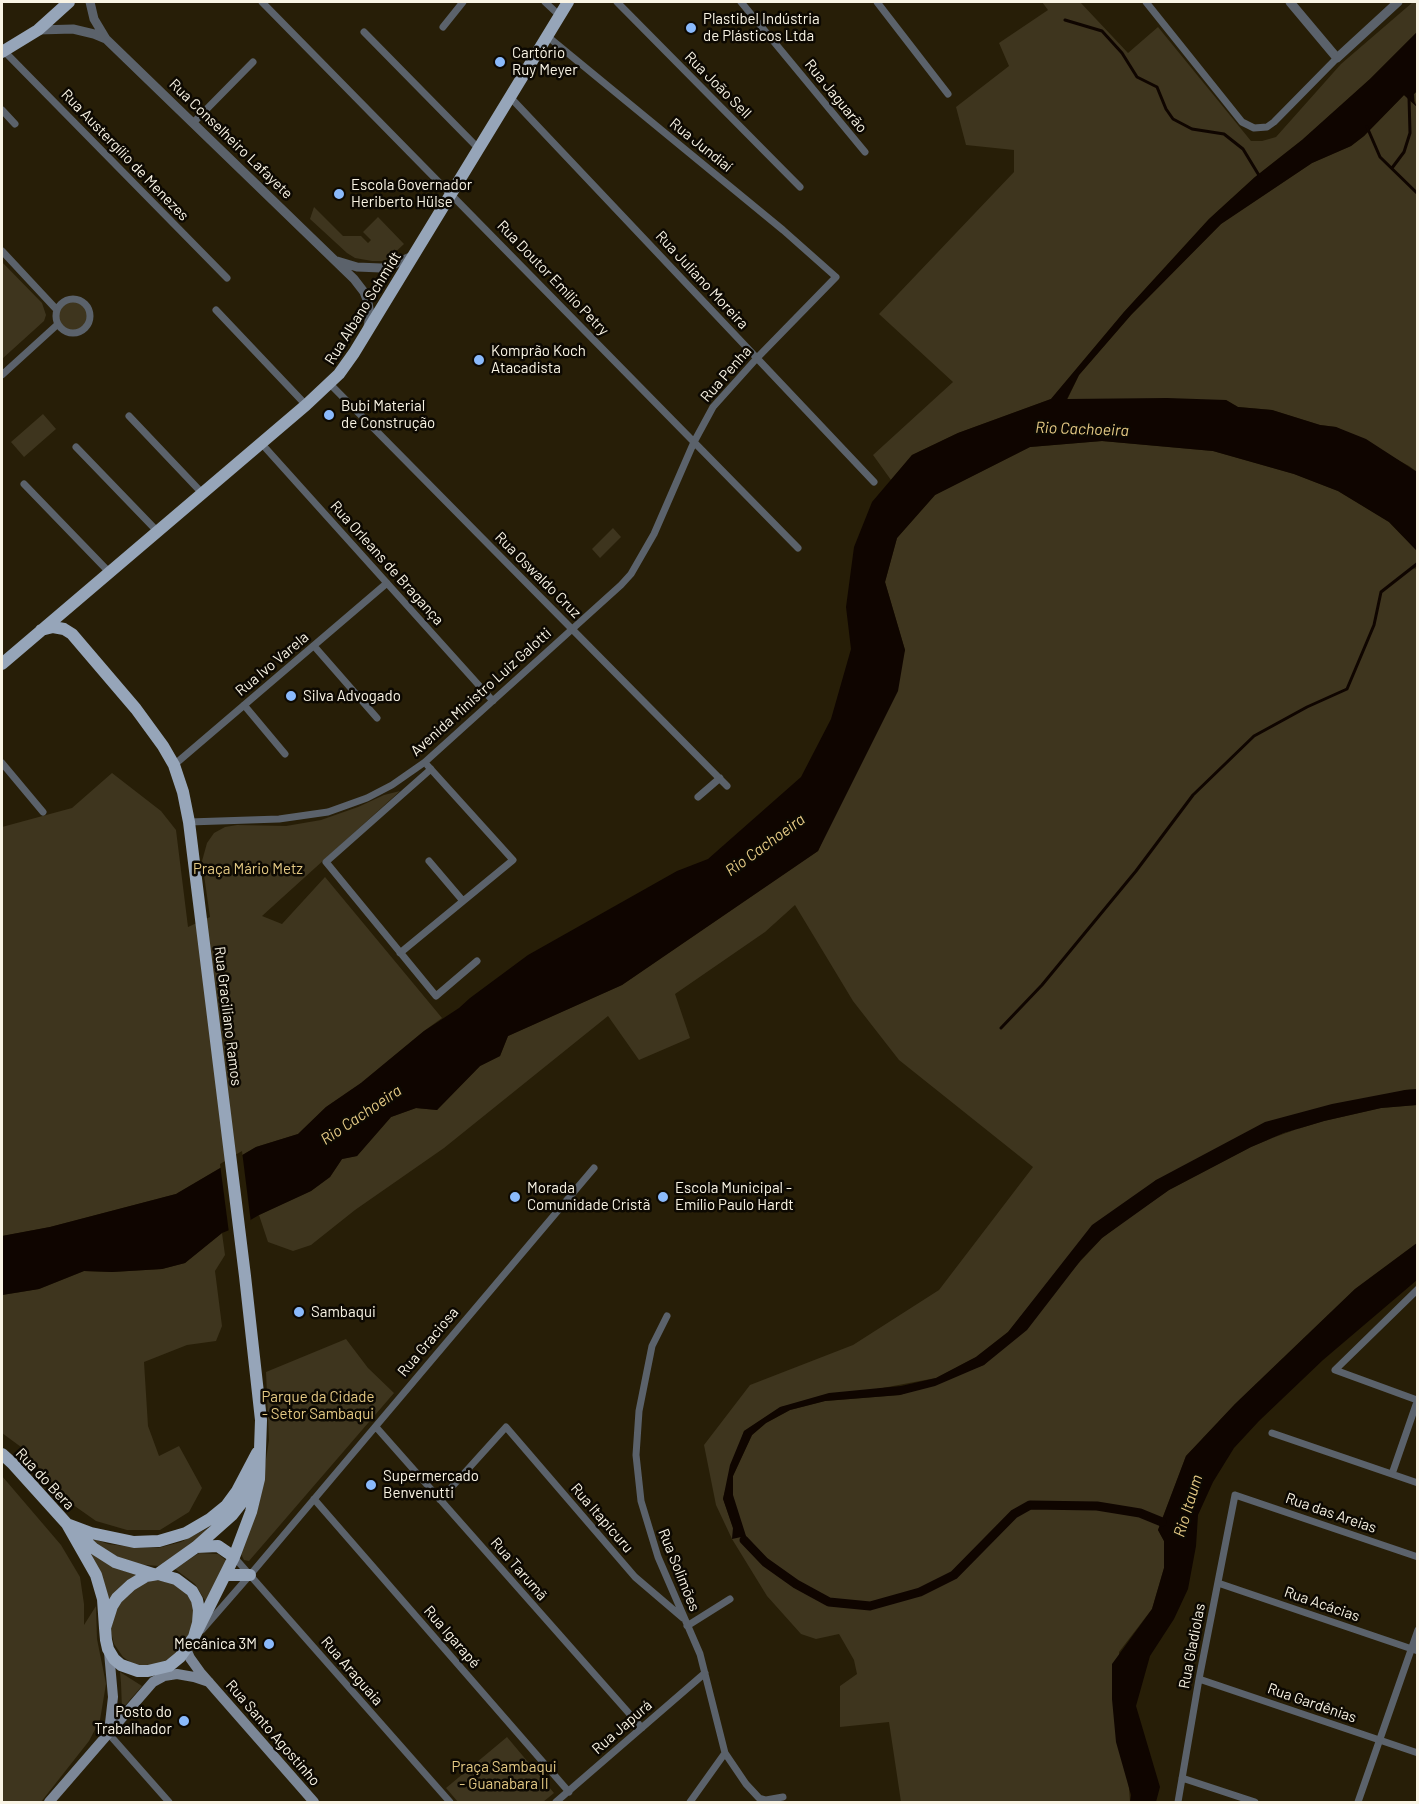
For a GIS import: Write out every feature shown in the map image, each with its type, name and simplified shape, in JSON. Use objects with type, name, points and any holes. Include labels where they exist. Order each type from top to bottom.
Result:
[{"type":"main road","points":[[3,51],[38,30],[69,2]]},
{"type":"main road","name":"Rua Albano Schmidt","points":[[2,664],[330,384],[367,333],[568,2]]},
{"type":"main road","points":[[72,634],[69,615],[73,602]]},
{"type":"main road","points":[[41,630],[53,627],[64,629],[72,634]]},
{"type":"main road","name":"Rua Graciliano Ramos","points":[[72,634],[136,709],[163,746],[174,765],[183,792],[189,822],[260,1399],[260,1466],[246,1529],[190,1643]]},
{"type":"main road","name":"Rua Graciliano Ramos","points":[[156,1575],[196,1547],[232,1515],[243,1501],[251,1481],[261,1438]]},
{"type":"main road","points":[[67,1524],[91,1533],[134,1542],[159,1541],[186,1533],[210,1519],[225,1506],[237,1491],[257,1453]]},
{"type":"main road","name":"Rua do Bera","points":[[2,1454],[67,1524],[104,1556],[125,1566],[156,1575]]},
{"type":"main road","name":"Rua do Bera","points":[[67,1524],[90,1563],[100,1588],[105,1628]]},
{"type":"main road","points":[[196,1547],[218,1546],[234,1557]]},
{"type":"main road","points":[[108,1733],[113,1697],[105,1628],[112,1606],[123,1592],[138,1580],[156,1575],[176,1579],[192,1591],[197,1600],[199,1610],[190,1643],[180,1657],[169,1666],[138,1671]]},
{"type":"main road","points":[[225,1575],[250,1575]]},
{"type":"main road","name":"Rua Santo Agostinho","points":[[190,1643],[194,1665],[314,1803]]},
{"type":"main road","points":[[49,1803],[153,1682],[138,1671],[121,1665],[108,1649]]},
{"type":"main road","name":"Rua Santo Agostinho","points":[[153,1682],[164,1676],[182,1675],[209,1682]]},
{"type":"street","name":"Rua Conselheiro Lafayete","points":[[90,2],[94,19],[106,39],[335,260],[364,292],[370,315],[367,333]]},
{"type":"street","name":"Rua Doutor Emílio Petry","points":[[262,2],[798,548]]},
{"type":"street","points":[[443,27],[463,2]]},
{"type":"street","points":[[545,2],[560,16]]},
{"type":"street","name":"Rua João Sell","points":[[617,2],[801,187]]},
{"type":"street","name":"Rua Jaguarão","points":[[741,2],[865,152]]},
{"type":"street","points":[[877,2],[948,94]]},
{"type":"street","points":[[1146,2],[1242,122],[1247,126],[1261,129],[1274,122],[1337,58],[1398,2]]},
{"type":"street","points":[[1290,2],[1337,58]]},
{"type":"street","name":"Rua Conselheiro Lafayete","points":[[38,30],[73,29],[106,39]]},
{"type":"street","points":[[364,32],[479,149]]},
{"type":"street","name":"Rua Jundiaí","points":[[548,36],[769,218],[836,277]]},
{"type":"street","name":"Rua Austergílio de Menezes","points":[[3,51],[227,278]]},
{"type":"street","points":[[193,123],[253,62]]},
{"type":"street","name":"Rua Juliano Moreira","points":[[510,97],[874,482]]},
{"type":"street","points":[[2,111],[15,124]]},
{"type":"street","points":[[2,251],[57,310],[58,324],[66,332],[78,333],[88,326],[91,315],[86,304],[76,299],[64,301],[57,310]]},
{"type":"street","name":"Rua Conselheiro Lafayete","points":[[335,260],[369,269],[392,265],[414,256]]},
{"type":"street","name":"Rua Penha","points":[[694,442],[713,408],[757,358],[836,277]]},
{"type":"street","points":[[216,310],[306,405]]},
{"type":"street","points":[[2,375],[58,324]]},
{"type":"street","name":"Rua Oswaldo Cruz","points":[[330,384],[727,786]]},
{"type":"street","points":[[129,416],[202,493]]},
{"type":"street","name":"Avenida Ministro Luiz Galotti","points":[[189,822],[279,819],[328,812],[367,798],[392,785],[424,762],[621,585],[639,563],[654,534],[694,442]]},
{"type":"street","name":"Rua Orleans de Bragança","points":[[261,443],[494,701]]},
{"type":"street","points":[[76,447],[157,531]]},
{"type":"street","points":[[24,484],[109,572]]},
{"type":"street","name":"Rua Ivo Varela","points":[[174,765],[387,583]]},
{"type":"street","points":[[314,646],[377,718]]},
{"type":"street","points":[[244,705],[285,754]]},
{"type":"street","points":[[400,953],[513,860],[424,762]]},
{"type":"street","points":[[2,763],[43,812]]},
{"type":"street","points":[[431,769],[326,862],[436,996],[477,961]]},
{"type":"street","points":[[698,797],[720,778]]},
{"type":"street","points":[[429,861],[463,901]]},
{"type":"street","name":"Rua Graciosa","points":[[190,1643],[594,1168]]},
{"type":"street","points":[[1392,1474],[1417,1399],[1335,1370],[1418,1289]]},
{"type":"street","name":"Rua Solimões","points":[[666,1316],[657,1332],[647,1364],[637,1433],[637,1476],[648,1529],[705,1673],[725,1753],[759,1798],[766,1800],[783,1797]]},
{"type":"street","name":"Rua Tarumã","points":[[376,1427],[642,1728]]},
{"type":"street","name":"Rua Itapicuru","points":[[440,1500],[506,1427],[635,1577],[686,1623]]},
{"type":"street","points":[[1272,1433],[1418,1483]]},
{"type":"street","name":"Rua das Areias","points":[[1235,1495],[1418,1557]]},
{"type":"street","name":"Rua Gladiolas","points":[[1178,1803],[1199,1679],[1235,1495]]},
{"type":"street","name":"Rua Igarapé","points":[[314,1499],[569,1792]]},
{"type":"street","name":"Rua Araguaia","points":[[234,1557],[450,1803]]},
{"type":"street","name":"Rua Acácias","points":[[1218,1583],[1414,1650]]},
{"type":"street","points":[[686,1623],[730,1599]]},
{"type":"street","points":[[1358,1803],[1414,1650],[1418,1630]]},
{"type":"street","name":"Rua Japurá","points":[[556,1803],[705,1673]]},
{"type":"street","name":"Rua Gardênias","points":[[1199,1679],[1418,1753]]},
{"type":"street","points":[[108,1733],[169,1803]]},
{"type":"street","points":[[690,1803],[725,1753]]},
{"type":"street","points":[[1182,1778],[1255,1803]]},
{"type":"green space","points":[[1042,2],[1080,2],[1128,53],[1158,27],[1251,141],[1276,137],[1341,64],[1413,2],[1417,2],[1417,32],[1370,79],[1209,219],[1124,312],[1051,399],[958,433],[912,455],[891,480],[873,455],[953,382],[879,314],[1014,172],[1014,150],[966,145],[956,107],[1009,66],[999,43],[1048,10]]},
{"type":"green space","points":[[1417,91],[1417,472],[1336,427],[1320,425],[1272,410],[1238,407],[1226,400],[1067,400],[1079,375],[1131,315],[1221,224],[1312,163],[1351,146],[1364,136],[1404,95],[1416,106],[1414,94]]},
{"type":"green space","points":[[314,207],[343,236],[361,236],[368,243],[371,240],[363,232],[378,217],[404,244],[388,259],[382,261],[355,258],[310,219]]},
{"type":"green space","points":[[2,262],[42,303],[46,315],[44,321],[2,359]]},
{"type":"green space","points":[[73,301],[79,302],[87,310],[87,322],[79,330],[73,331],[67,330],[59,322],[58,316],[59,310],[67,302]]},
{"type":"green space","points":[[43,414],[56,429],[24,457],[11,442]]},
{"type":"green space","points":[[1102,441],[1213,451],[1294,474],[1338,491],[1389,522],[1417,551],[1417,563],[1411,568],[1418,569],[1417,1089],[1405,1090],[1296,1129],[1381,1108],[1417,1105],[1417,1243],[1355,1289],[1235,1404],[1186,1456],[1158,1530],[1164,1541],[1164,1568],[1152,1609],[1119,1652],[1130,1802],[901,1802],[889,1722],[840,1727],[840,1686],[857,1674],[854,1660],[839,1634],[816,1639],[801,1634],[767,1596],[732,1539],[716,1505],[704,1445],[750,1385],[853,1345],[939,1290],[1033,1167],[899,1060],[853,1001],[795,905],[765,932],[675,994],[690,1038],[639,1060],[608,1016],[444,1148],[355,1210],[311,1245],[293,1251],[268,1242],[259,1215],[311,1191],[330,1177],[342,1159],[357,1156],[391,1117],[416,1108],[437,1110],[480,1066],[500,1056],[508,1036],[622,985],[818,851],[905,650],[885,582],[897,538],[935,495],[1030,447]],"holes":[[[1272,1138],[1169,1190],[1102,1238],[984,1365],[900,1395],[825,1401],[790,1410],[766,1423],[752,1435],[733,1476],[732,1495],[745,1536],[733,1528],[723,1498],[744,1431],[781,1407],[936,1378],[976,1357],[1008,1332],[1044,1288],[1156,1180]]]},
{"type":"green space","points":[[613,528],[621,537],[600,558],[592,549]]},
{"type":"green space","name":"Praça Mário Metz","points":[[112,773],[161,811],[176,830],[188,927],[210,917],[202,861],[207,843],[214,833],[225,827],[237,825],[286,826],[321,820],[400,791],[262,916],[282,924],[325,877],[442,1018],[361,1083],[326,1107],[298,1134],[256,1147],[176,1194],[50,1227],[2,1236],[2,827],[72,808]]},
{"type":"green space","points":[[222,1233],[225,1255],[215,1271],[222,1326],[216,1341],[187,1345],[144,1362],[148,1426],[159,1456],[179,1446],[202,1488],[189,1512],[160,1530],[127,1530],[96,1521],[69,1502],[21,1447],[2,1433],[2,1295],[39,1289],[84,1271],[162,1269],[185,1263]]},
{"type":"green space","name":"Parque da Cidade - Setor Sambaqui","points":[[346,1339],[368,1368],[394,1393],[249,1561],[244,1560],[241,1554],[264,1472],[269,1440],[266,1372]]},
{"type":"green space","points":[[2,1476],[61,1545],[80,1577],[84,1625],[96,1606],[97,1639],[106,1684],[100,1720],[89,1741],[41,1802],[2,1802]]},
{"type":"green space","points":[[210,1527],[212,1530],[167,1563],[159,1566],[134,1564],[109,1553],[89,1537],[108,1544],[158,1548],[181,1542]]},
{"type":"green space","points":[[85,1546],[119,1569],[138,1576],[109,1602]]},
{"type":"green space","points":[[199,1553],[218,1554],[227,1561],[206,1602],[195,1584],[175,1569]]},
{"type":"green space","points":[[155,1580],[172,1583],[185,1592],[194,1605],[193,1634],[179,1654],[166,1663],[150,1667],[136,1666],[123,1657],[114,1644],[110,1628],[113,1612],[127,1592],[139,1584]]},
{"type":"green space","points":[[120,1672],[142,1686],[122,1709],[121,1683]]},
{"type":"green space","name":"Praça Sambaqui - Guanabara II","points":[[507,1737],[554,1793],[543,1802],[458,1802],[446,1788]]},
{"type":"water","name":"Rio Cachoeira","points":[[1417,32],[1417,91],[1414,94],[1414,101],[1417,107],[1404,95],[1364,136],[1351,146],[1312,163],[1221,224],[1131,315],[1079,375],[1067,399],[1226,400],[1238,407],[1272,410],[1320,425],[1336,427],[1366,439],[1417,472],[1417,551],[1389,522],[1338,491],[1294,474],[1213,451],[1102,441],[1030,447],[935,495],[897,538],[885,582],[905,650],[898,691],[818,851],[622,985],[508,1036],[500,1056],[480,1066],[437,1110],[416,1108],[391,1117],[357,1156],[342,1159],[330,1177],[311,1191],[222,1233],[185,1263],[162,1269],[84,1271],[39,1289],[2,1295],[2,1236],[50,1227],[176,1194],[256,1147],[298,1134],[326,1107],[361,1083],[424,1031],[459,1008],[528,955],[677,871],[708,859],[801,777],[831,719],[851,649],[846,607],[854,547],[872,502],[912,455],[958,433],[1051,399],[1124,312],[1209,219],[1370,79]]},
{"type":"water","points":[[1417,1089],[1417,1105],[1381,1108],[1284,1133],[1251,1147],[1169,1190],[1102,1238],[1081,1260],[1027,1330],[984,1365],[935,1386],[900,1395],[825,1401],[790,1410],[766,1423],[752,1435],[733,1476],[733,1495],[746,1536],[732,1539],[733,1528],[723,1499],[730,1465],[744,1431],[780,1407],[829,1393],[901,1386],[936,1378],[976,1357],[1008,1332],[1092,1225],[1156,1180],[1265,1122],[1332,1104]]},
{"type":"water","name":"Rio Itaum","points":[[1417,1243],[1417,1280],[1323,1360],[1259,1421],[1234,1448],[1213,1482],[1198,1515],[1196,1546],[1188,1589],[1174,1619],[1150,1656],[1136,1706],[1160,1787],[1156,1802],[1130,1802],[1131,1795],[1116,1742],[1112,1664],[1152,1609],[1164,1568],[1164,1541],[1158,1530],[1186,1456],[1235,1404],[1355,1289]]},
{"type":"pier","points":[[242,1151],[251,1223],[229,1233],[220,1164]]},
{"type":"waterway","points":[[1065,20],[1102,31],[1122,53],[1137,77],[1157,87],[1173,119],[1192,129],[1224,134],[1243,149],[1260,177]]},
{"type":"waterway","points":[[1392,168],[1404,152],[1410,133],[1409,97]]},
{"type":"waterway","points":[[1367,127],[1380,157],[1418,194]]},
{"type":"waterway","points":[[1001,1028],[1042,985],[1136,871],[1193,795],[1254,736],[1307,707],[1347,689],[1374,625],[1381,592],[1418,563]]},
{"type":"waterway","points":[[744,1540],[765,1562],[796,1584],[829,1602],[870,1606],[920,1592],[954,1575],[1014,1514],[1030,1505],[1097,1506],[1140,1513],[1162,1522]]},
{"type":"place","name":"Plastibel Indústria de Plásticos Ltda","points":[[691,28]]},
{"type":"place","name":"Cartório Ruy Meyer","points":[[500,62]]},
{"type":"place","name":"Escola Governador Heriberto Hülse","points":[[339,194]]},
{"type":"place","name":"Komprão Koch Atacadista","points":[[479,360]]},
{"type":"place","name":"Bubi Material de Construção","points":[[329,415]]},
{"type":"place","name":"Silva Advogado","points":[[291,696]]},
{"type":"place","name":"Morada Comunidade Cristã","points":[[515,1197]]},
{"type":"place","name":"Escola Municipal - Emílio Paulo Hardt","points":[[663,1197]]},
{"type":"place","name":"Sambaqui","points":[[299,1312]]},
{"type":"place","name":"Supermercado Benvenutti","points":[[371,1485]]},
{"type":"place","name":"Mecânica 3M","points":[[269,1644]]},
{"type":"place","name":"Posto do Trabalhador","points":[[184,1721]]}]
